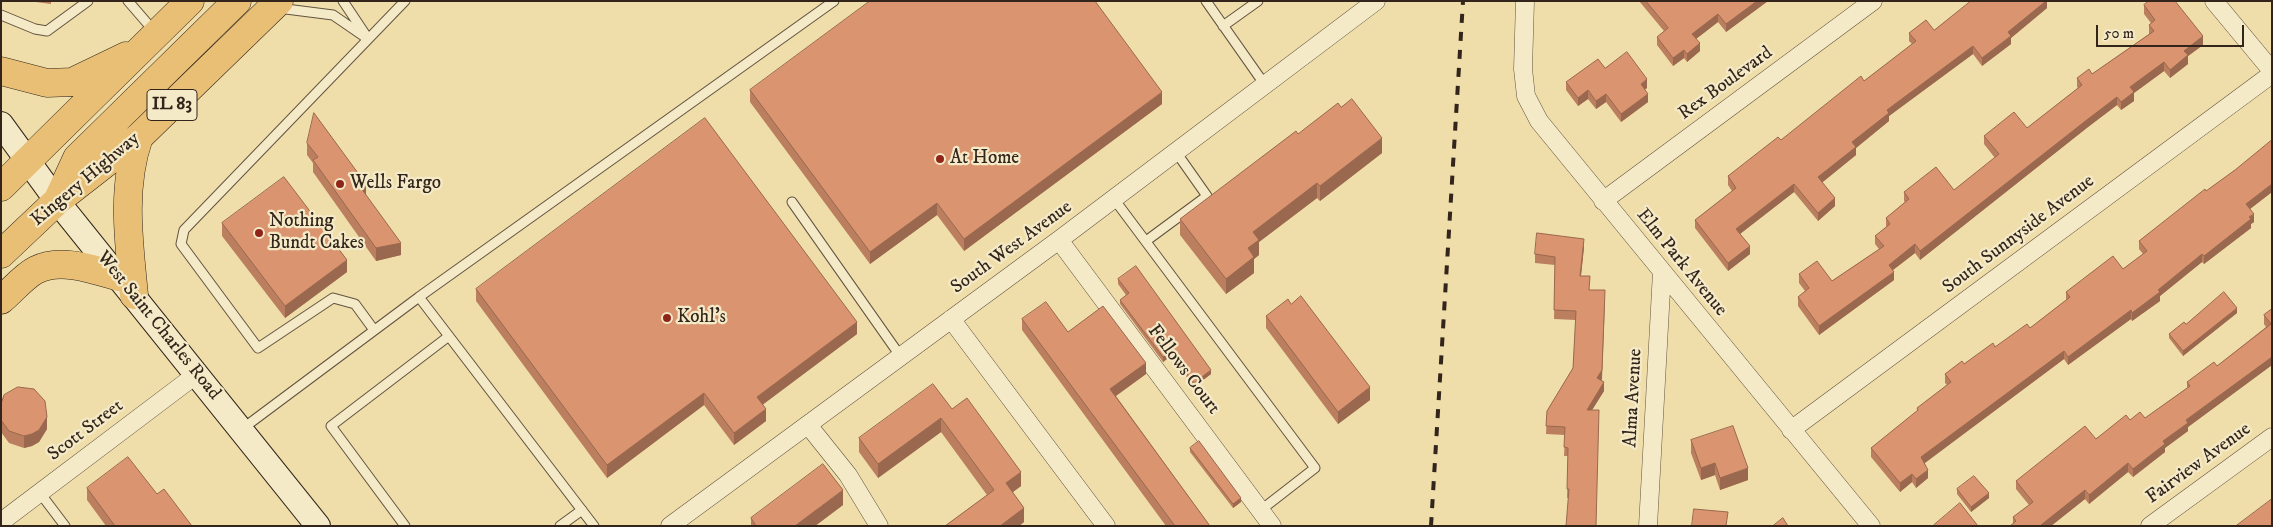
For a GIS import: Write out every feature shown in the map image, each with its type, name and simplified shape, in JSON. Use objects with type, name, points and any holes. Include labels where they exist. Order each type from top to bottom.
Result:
[{"type":"highway","points":[[1,187],[152,41],[190,1]]},
{"type":"highway","points":[[57,201],[77,158],[237,1]]},
{"type":"highway","name":"Kingery Highway","points":[[1,254],[57,201],[139,137],[276,4]]},
{"type":"highway","points":[[1,71],[47,83],[72,82],[152,41]]},
{"type":"highway","points":[[1,300],[34,270],[47,265],[88,268],[127,286],[127,210],[130,161],[139,137]]},
{"type":"main road","name":"West Saint Charles Road","points":[[1,124],[57,201],[318,526]]},
{"type":"street","name":"Elm Park Avenue","points":[[1524,1],[1523,69],[1526,96],[1539,121],[1870,526]]},
{"type":"street","name":"Rex Boulevard","points":[[1603,201],[1873,1]]},
{"type":"street","points":[[2214,1],[2272,72]]},
{"type":"street","name":"South West Avenue","points":[[670,526],[1114,199],[1371,3]]},
{"type":"street","name":"South Sunnyside Avenue","points":[[1791,430],[2272,72]]},
{"type":"street","name":"Fellows Court","points":[[1059,240],[1272,526]]},
{"type":"street","name":"Alma Avenue","points":[[1648,526],[1662,272]]},
{"type":"street","points":[[951,320],[1106,526]]},
{"type":"street","name":"Scott Street","points":[[1,522],[197,374]]},
{"type":"street","points":[[808,424],[848,475],[879,526]]},
{"type":"street","name":"Fairview Avenue","points":[[2150,526],[2272,437]]},
{"type":"lane","points":[[1,15],[35,29],[47,31],[88,1]]},
{"type":"lane","points":[[128,1],[152,41]]},
{"type":"lane","points":[[344,1],[368,38]]},
{"type":"lane","points":[[374,330],[355,304],[333,298],[258,348],[181,244],[184,230],[405,1]]},
{"type":"lane","points":[[241,430],[418,297],[834,1]]},
{"type":"lane","points":[[1206,1],[1265,85]]},
{"type":"lane","points":[[1223,26],[1258,1]]},
{"type":"lane","points":[[276,4],[333,15],[368,38]]},
{"type":"lane","points":[[1146,241],[1207,196],[1176,152]]},
{"type":"lane","points":[[1114,199],[1315,468],[1260,510]]},
{"type":"lane","points":[[792,202],[901,357]]},
{"type":"lane","points":[[418,297],[594,526]]},
{"type":"lane","points":[[406,526],[331,426],[449,336]]},
{"type":"lane","points":[[40,493],[65,526]]},
{"type":"lane","points":[[560,526],[582,510]]},
{"type":"building","name":"At Home","points":[[870,1],[1095,1],[1162,92],[964,239],[937,203],[870,252],[750,90]]},
{"type":"building","points":[[1646,1],[1757,1],[1726,24],[1718,14],[1692,34],[1700,43],[1687,54],[1684,50],[1673,58],[1657,37],[1668,28]]},
{"type":"building","points":[[1971,1],[2046,1],[2008,32],[2011,36],[1982,58],[1973,46],[1887,110],[1889,113],[1852,142],[1856,147],[1818,177],[1835,198],[1818,213],[1794,184],[1736,229],[1750,246],[1728,263],[1695,220],[1736,188],[1728,176],[1778,137],[1781,140],[1861,76],[1864,81],[1916,41],[1909,33],[1926,20],[1934,30]]},
{"type":"building","points":[[2149,1],[2175,1],[2203,36],[2184,51],[2188,55],[2170,70],[2164,62],[2130,87],[2134,92],[2121,102],[2117,97],[1920,251],[1915,244],[1889,265],[1894,272],[1819,326],[1798,297],[1809,288],[1799,274],[1817,261],[1832,281],[1884,246],[1875,236],[1890,224],[1886,218],[1909,199],[1904,192],[1936,167],[1954,190],[1999,154],[1984,136],[2014,112],[2027,128],[2082,85],[2077,78],[2089,69],[2092,74],[2154,31],[2149,25],[2155,20],[2144,5]]},
{"type":"building","points":[[1627,52],[1647,79],[1641,84],[1648,94],[1621,114],[1606,94],[1596,101],[1588,90],[1578,98],[1566,82],[1598,59],[1605,68]]},
{"type":"building","points":[[1352,99],[1382,138],[1320,186],[1317,183],[1253,232],[1259,240],[1248,248],[1254,257],[1226,279],[1180,219],[1296,131],[1298,134],[1338,103],[1341,107]]},
{"type":"building","name":"Wells Fargo","points":[[314,113],[366,184],[361,188],[401,243],[376,248],[313,160],[318,157],[307,143]]},
{"type":"building","name":"Kohl's","points":[[705,118],[857,322],[757,397],[766,409],[734,433],[704,393],[607,465],[476,289]]},
{"type":"building","points":[[2272,140],[2272,184],[2246,204],[2254,214],[2249,217],[2251,219],[2204,256],[2202,254],[2158,290],[2160,292],[2132,313],[2131,310],[2068,357],[2064,351],[1921,457],[1928,470],[1916,479],[1912,474],[1900,483],[1871,448],[1918,410],[1917,408],[1951,382],[1945,374],[1962,361],[1964,364],[1993,343],[1995,347],[2027,324],[2030,328],[2070,297],[2066,292],[2113,256],[2123,269],[2147,251],[2139,241],[2205,189],[2206,191],[2235,170]]},
{"type":"building","points":[[284,177],[347,260],[285,306],[222,223]]},
{"type":"building","points":[[1537,233],[1584,239],[1580,276],[1590,276],[1589,290],[1605,290],[1602,370],[1597,378],[1604,382],[1587,410],[1599,410],[1596,526],[1566,526],[1569,489],[1567,489],[1568,448],[1564,447],[1565,427],[1546,426],[1547,411],[1573,368],[1576,311],[1554,310],[1555,257],[1535,254]]},
{"type":"building","points":[[1136,266],[1211,370],[1194,383],[1171,352],[1163,357],[1120,300],[1129,293],[1118,279]]},
{"type":"building","points":[[2224,292],[2237,308],[2183,351],[2169,334],[2184,322],[2186,324]]},
{"type":"building","points":[[1301,296],[1370,387],[1338,412],[1266,316],[1288,299],[1291,304]]},
{"type":"building","points":[[1046,302],[1068,332],[1103,306],[1146,363],[1110,389],[1210,526],[1175,526],[1022,319]]},
{"type":"building","points":[[2272,309],[2272,357],[2186,420],[2188,423],[2163,441],[2165,444],[2133,469],[2128,463],[2089,495],[2085,490],[2041,526],[2010,526],[2016,521],[2013,517],[2033,502],[2016,481],[2085,426],[2096,439],[2126,415],[2130,420],[2140,412],[2145,418],[2190,386],[2187,382],[2214,362],[2217,366],[2271,324],[2264,315]]},
{"type":"building","points":[[933,384],[952,409],[967,398],[1021,472],[1006,483],[1024,508],[1000,526],[945,526],[994,490],[941,418],[878,464],[859,438]]},
{"type":"building","points":[[18,387],[34,389],[45,401],[47,417],[39,430],[24,436],[9,431],[1,420],[1,404],[4,395]]},
{"type":"building","points":[[1733,426],[1748,468],[1720,478],[1715,463],[1701,468],[1691,440]]},
{"type":"building","points":[[1199,441],[1241,498],[1233,504],[1190,448]]},
{"type":"building","points":[[128,457],[157,494],[164,489],[192,526],[115,526],[87,488]]},
{"type":"building","points":[[823,464],[843,490],[795,526],[756,526],[751,518]]},
{"type":"building","points":[[1974,476],[1989,493],[1971,507],[1957,489]]},
{"type":"building","points":[[2272,499],[2272,526],[2236,526]]},
{"type":"building","points":[[1960,503],[1978,526],[1934,526],[1934,525]]},
{"type":"building","points":[[1694,509],[1728,512],[1726,526],[1692,526]]},
{"type":"building","points":[[1783,518],[1788,526],[1773,526]]},
{"type":"railway","points":[[1431,526],[1463,1]]},
{"type":"place","name":"At Home","points":[[940,159]]},
{"type":"place","name":"Wells Fargo","points":[[340,184]]},
{"type":"place","name":"Nothing Bundt Cakes","points":[[259,233]]},
{"type":"place","name":"Kohl's","points":[[667,318]]}]
